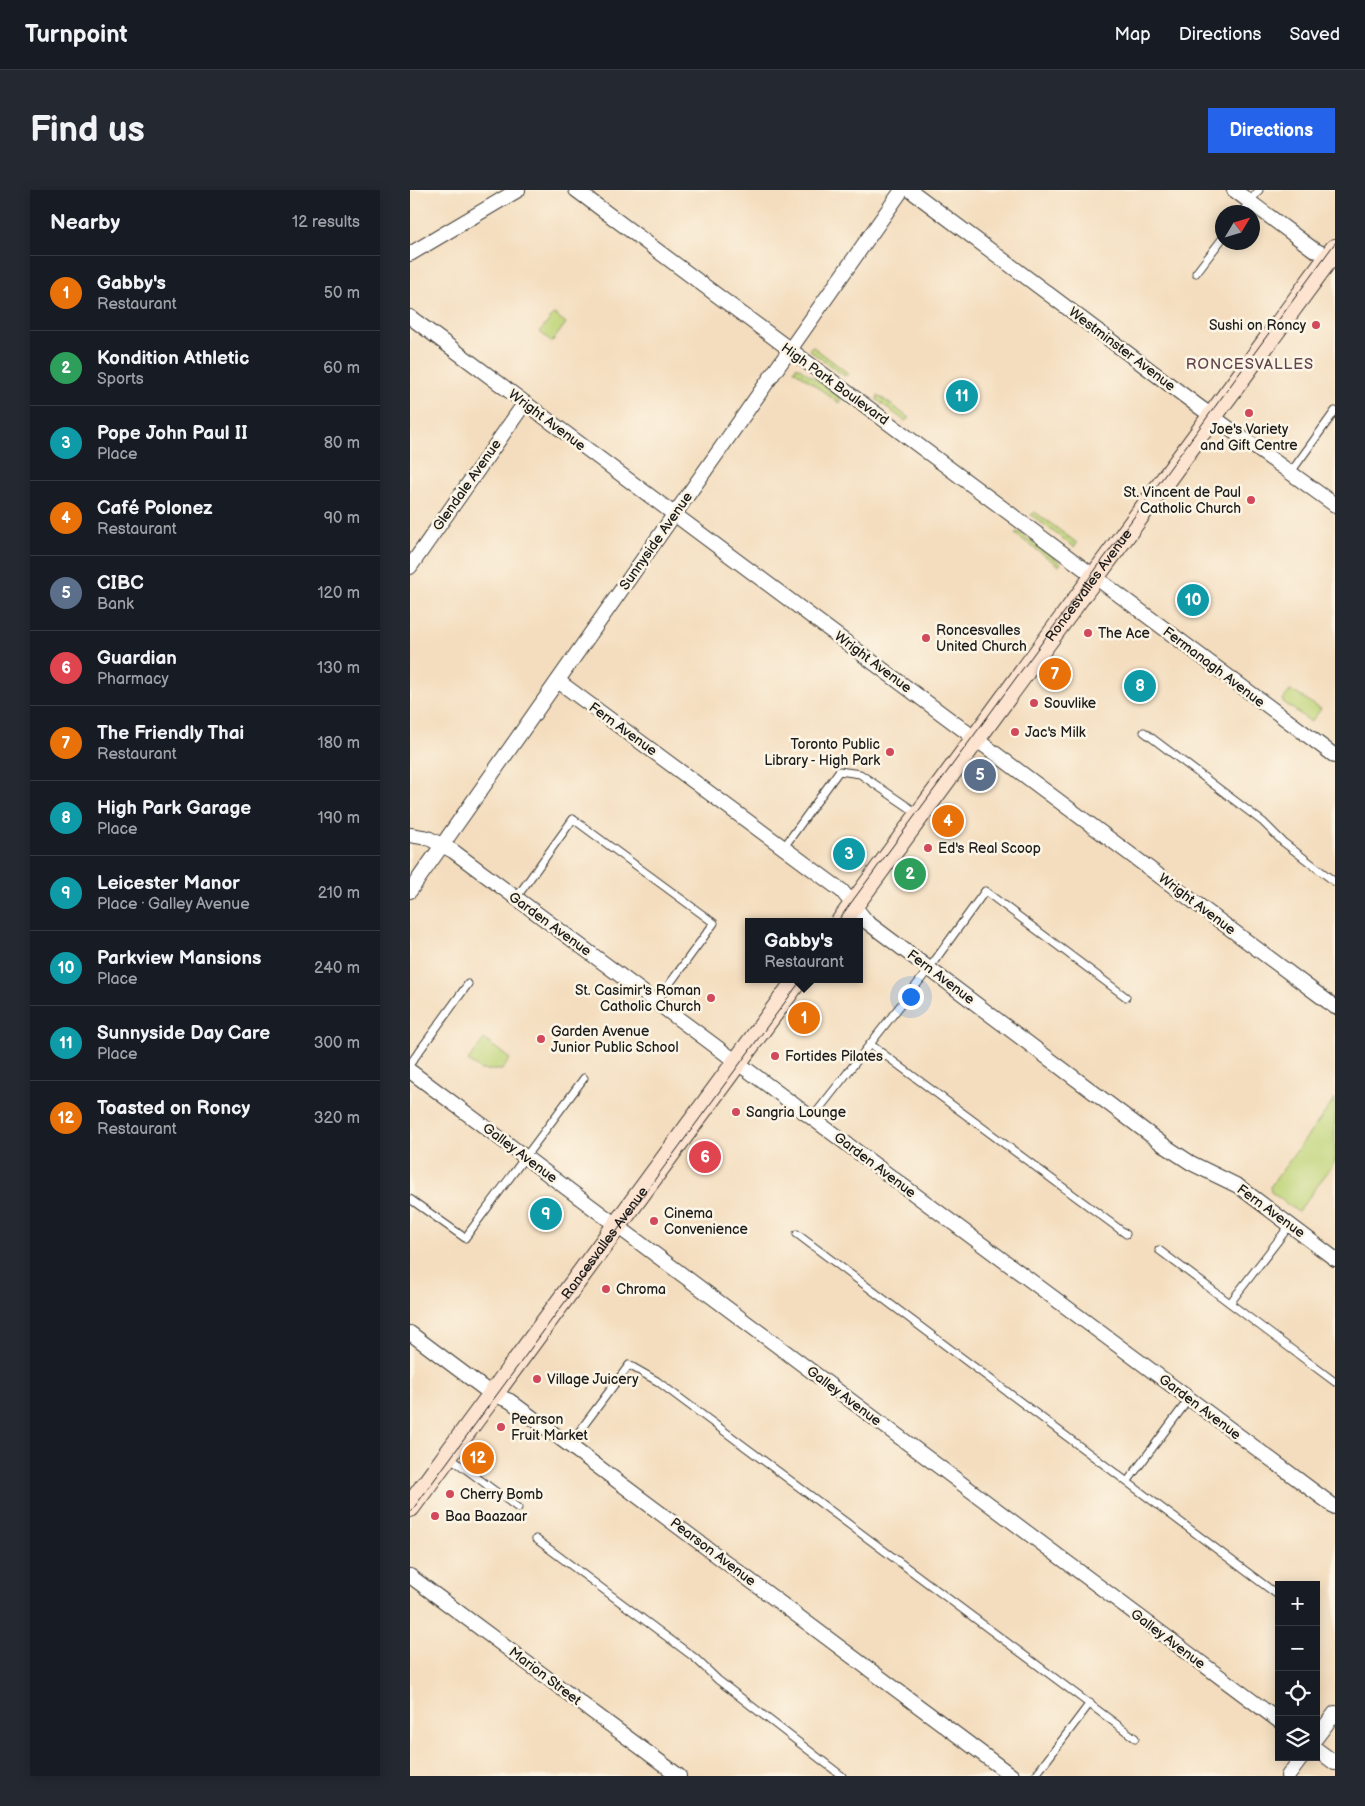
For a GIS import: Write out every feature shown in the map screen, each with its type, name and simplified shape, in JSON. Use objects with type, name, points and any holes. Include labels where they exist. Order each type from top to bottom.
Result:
[{"type":"street","points":[[410,254],[518,190]]},
{"type":"street","name":"High Park Boulevard","points":[[576,190],[1094,576]]},
{"type":"street","name":"Sunnyside Avenue","points":[[410,891],[902,190]]},
{"type":"street","name":"Westminster Avenue","points":[[910,190],[1212,416],[1335,505]]},
{"type":"street","points":[[1234,190],[1245,205]]},
{"type":"street","points":[[1260,215],[1333,256]]},
{"type":"street","name":"Roncesvalles Avenue","points":[[843,918],[1212,416],[1333,256]]},
{"type":"street","name":"Wright Avenue","points":[[410,317],[524,404],[1335,1007]]},
{"type":"street","name":"Glendale Avenue","points":[[410,567],[524,404]]},
{"type":"street","name":"Fermanagh Avenue","points":[[1094,576],[1335,756]]},
{"type":"street","name":"Fern Avenue","points":[[558,681],[842,891],[852,906],[867,922],[1165,1146],[1191,1163],[1238,1186],[1335,1259]]},
{"type":"street","name":"Garden Avenue","points":[[410,835],[423,836],[443,845],[516,898],[1335,1507]]},
{"type":"street","name":"Roncesvalles Avenue","points":[[410,1507],[795,983]]},
{"type":"street","name":"Galley Avenue","points":[[410,1072],[1275,1718]]},
{"type":"street","name":"Pearson Avenue","points":[[410,1333],[493,1394],[510,1401],[1012,1776]]},
{"type":"street","name":"Marion Street","points":[[410,1576],[679,1776]]},
{"type":"street","points":[[1320,1733],[1335,1712]]},
{"type":"street","points":[[1320,1752],[1335,1763]]},
{"type":"street","points":[[1288,1776],[1299,1761]]},
{"type":"lane","points":[[1248,205],[1259,190]]},
{"type":"lane","points":[[1196,274],[1215,248]]},
{"type":"lane","points":[[1291,472],[1335,411]]},
{"type":"lane","points":[[1144,732],[1263,822],[1283,842],[1335,882]]},
{"type":"lane","points":[[784,848],[839,772],[860,774],[920,815]]},
{"type":"lane","points":[[516,898],[573,819],[714,924],[657,1001]]},
{"type":"lane","points":[[812,1118],[929,967],[985,891],[1126,997]]},
{"type":"lane","points":[[410,1064],[468,984]]},
{"type":"lane","points":[[870,1044],[1126,1234]]},
{"type":"lane","points":[[410,1199],[465,1238],[584,1078]]},
{"type":"lane","points":[[1230,1303],[1290,1225]]},
{"type":"lane","points":[[797,1234],[1275,1593]]},
{"type":"lane","points":[[1159,1250],[1335,1382]]},
{"type":"lane","points":[[569,1445],[629,1366],[657,1381],[1135,1738]]},
{"type":"lane","points":[[1127,1482],[1189,1399]]},
{"type":"lane","points":[[448,1456],[518,1508]]},
{"type":"lane","points":[[536,1540],[695,1658],[718,1680],[842,1776]]},
{"type":"lane","points":[[1035,1776],[1090,1703]]},
{"type":"green space","points":[[554,314],[566,323],[552,342],[540,332]]},
{"type":"green space","points":[[812,346],[849,374],[844,376],[809,350]]},
{"type":"green space","points":[[797,366],[841,398],[839,403],[794,370]]},
{"type":"green space","points":[[878,395],[909,418],[905,421],[877,400]]},
{"type":"green space","points":[[1035,512],[1077,543],[1074,547],[1031,515]]},
{"type":"green space","points":[[1019,532],[1061,563],[1059,566],[1015,534]]},
{"type":"green space","points":[[1290,691],[1321,709],[1311,722],[1282,701]]},
{"type":"green space","points":[[484,1039],[510,1059],[502,1070],[481,1070],[468,1061]]},
{"type":"green space","points":[[1335,1099],[1335,1162],[1298,1212],[1271,1192],[1270,1187]]},
{"type":"tram line","points":[[840,918],[1335,243]]},
{"type":"tram line","points":[[410,1513],[799,983]]},
{"type":"place","name":"Sushi on Roncy","points":[[1316,325]]},
{"type":"place","name":"Sunnyside Day Care","points":[[962,396]]},
{"type":"place","name":"Joe's Variety and Gift Centre","points":[[1249,413]]},
{"type":"place","name":"St. Vincent de Paul Catholic Church","points":[[1251,500]]},
{"type":"place","name":"Parkview Mansions","points":[[1193,600]]},
{"type":"place","name":"The Ace","points":[[1088,633]]},
{"type":"place","name":"Roncesvalles United Church","points":[[926,638]]},
{"type":"place","name":"The Friendly Thai","points":[[1055,674]]},
{"type":"place","name":"High Park Garage","points":[[1140,686]]},
{"type":"place","name":"Souvlike","points":[[1034,703]]},
{"type":"place","name":"Jac's Milk","points":[[1015,732]]},
{"type":"place","name":"Toronto Public Library - High Park","points":[[890,752]]},
{"type":"place","name":"CIBC","points":[[980,775]]},
{"type":"place","name":"Café Polonez","points":[[948,821]]},
{"type":"place","name":"Ed's Real Scoop","points":[[928,848]]},
{"type":"place","name":"Pope John Paul II","points":[[849,854]]},
{"type":"place","name":"Kondition Athletic","points":[[910,874]]},
{"type":"place","name":"St. Casimir's Roman Catholic Church","points":[[711,998]]},
{"type":"place","name":"Gabby's","points":[[804,1018]]},
{"type":"place","name":"Garden Avenue Junior Public School","points":[[541,1039]]},
{"type":"place","name":"Fortides Pilates","points":[[775,1056]]},
{"type":"place","name":"Sangria Lounge","points":[[736,1112]]},
{"type":"place","name":"Guardian","points":[[705,1157]]},
{"type":"place","name":"Leicester Manor","points":[[546,1214]]},
{"type":"place","name":"Cinema Convenience","points":[[654,1221]]},
{"type":"place","name":"Chroma","points":[[606,1289]]},
{"type":"place","name":"Village Juicery","points":[[537,1379]]},
{"type":"place","name":"Pearson Fruit Market","points":[[501,1427]]},
{"type":"place","name":"Toasted on Roncy","points":[[478,1458]]},
{"type":"place","name":"Cherry Bomb","points":[[450,1494]]},
{"type":"place","name":"Baa Baazaar","points":[[435,1516]]},
{"type":"district","name":"RONCESVALLES","points":[[1250,364]]}]
